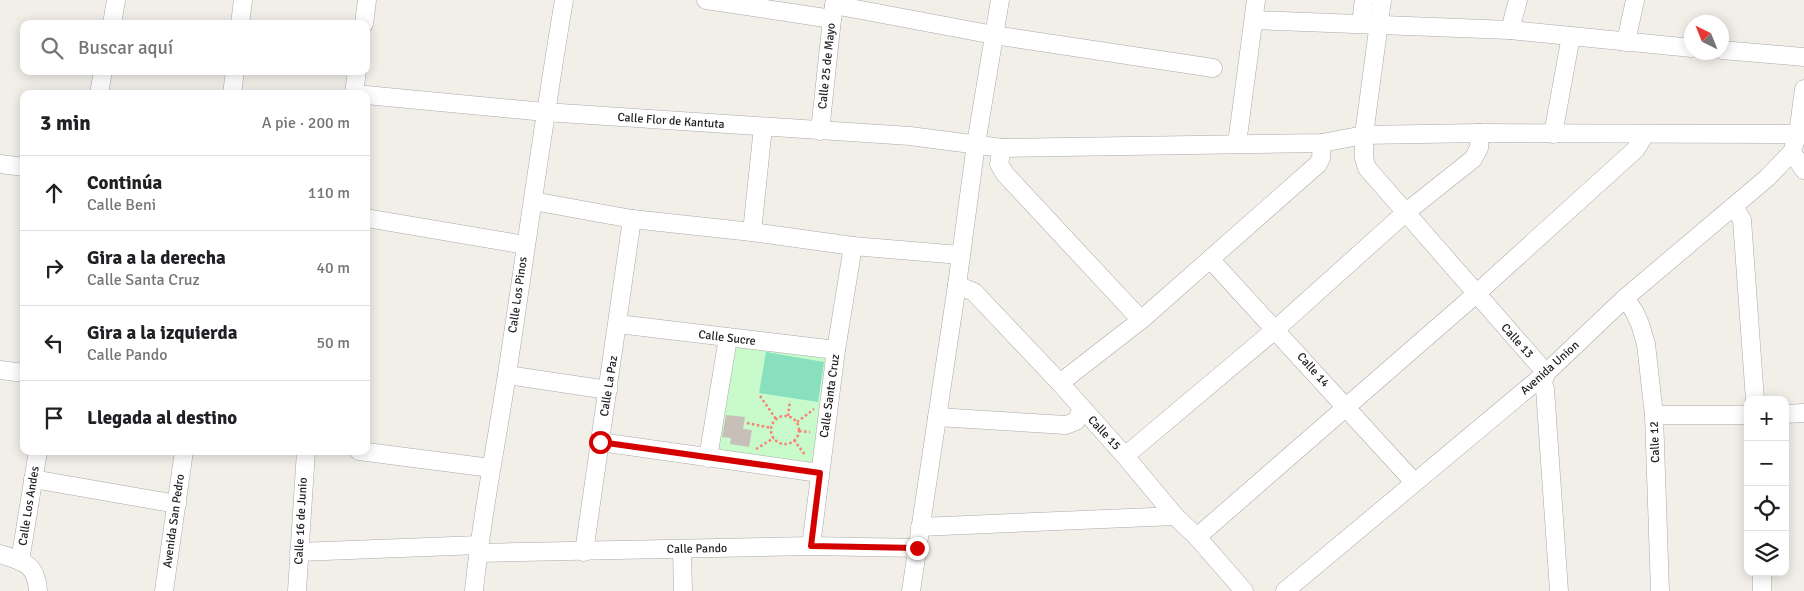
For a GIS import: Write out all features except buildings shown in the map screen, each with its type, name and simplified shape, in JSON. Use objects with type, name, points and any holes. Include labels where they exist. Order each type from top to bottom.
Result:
[{"type":"street","points":[[113,20],[116,0]]},
{"type":"street","points":[[240,20],[243,0]]},
{"type":"street","points":[[364,20],[367,0]]},
{"type":"street","name":"Calle Los Pinos","points":[[474,591],[478,549],[507,376],[545,112],[564,0]]},
{"type":"street","points":[[706,0],[834,8],[994,35],[1212,68]]},
{"type":"street","points":[[911,591],[976,144],[1000,0]]},
{"type":"street","points":[[1237,144],[1256,0]]},
{"type":"street","points":[[1364,0],[1370,24]]},
{"type":"street","points":[[1370,24],[1382,0]]},
{"type":"street","points":[[1510,30],[1518,0]]},
{"type":"street","points":[[1626,42],[1635,0]]},
{"type":"street","name":"Calle 25 de Mayo","points":[[820,131],[834,8]]},
{"type":"street","points":[[1254,20],[1510,30],[1684,47]]},
{"type":"street","name":"Calle 13","points":[[1370,24],[1364,135],[1364,158],[1367,168],[1546,373]]},
{"type":"street","points":[[1554,134],[1571,36]]},
{"type":"street","points":[[1729,51],[1804,57]]},
{"type":"street","points":[[100,90],[102,75]]},
{"type":"street","points":[[233,90],[234,75]]},
{"type":"street","points":[[355,90],[356,75]]},
{"type":"street","points":[[1804,89],[1798,134],[1792,152],[1804,170]]},
{"type":"street","name":"Calle Flor de Kantuta","points":[[370,95],[545,112],[910,136],[1002,148],[1322,143],[1364,135],[1480,133],[1798,134]]},
{"type":"street","points":[[752,232],[763,127]]},
{"type":"street","points":[[1125,456],[1276,329],[1405,213],[1473,159],[1479,148],[1480,133]]},
{"type":"street","points":[[1197,537],[1476,294],[1636,149],[1645,134]]},
{"type":"street","points":[[1060,383],[1141,320],[1318,164],[1321,158],[1322,143]]},
{"type":"street","points":[[1002,148],[999,164],[1005,174],[1141,320]]},
{"type":"street","name":"Avenida Union","points":[[1285,591],[1546,373],[1625,298],[1767,178],[1792,152]]},
{"type":"street","points":[[0,164],[20,166]]},
{"type":"street","points":[[533,201],[632,219],[752,232],[853,246],[960,256]]},
{"type":"street","points":[[1734,206],[1742,220],[1755,396]]},
{"type":"street","points":[[370,219],[525,245]]},
{"type":"street","name":"Calle La Paz","points":[[584,552],[632,219]]},
{"type":"street","name":"Calle Santa Cruz","points":[[811,546],[836,350],[853,246]]},
{"type":"street","name":"Calle 14","points":[[1210,259],[1414,482]]},
{"type":"street","name":"Calle 15","points":[[957,285],[974,292],[1060,383],[1175,516],[1197,537],[1244,591]]},
{"type":"street","name":"Calle 12","points":[[1625,298],[1640,324],[1646,344],[1654,415],[1660,591]]},
{"type":"street","name":"Calle Sucre","points":[[618,324],[836,350]]},
{"type":"street","points":[[708,458],[728,338]]},
{"type":"street","points":[[0,370],[20,372]]},
{"type":"street","points":[[1546,373],[1543,382],[1545,388],[1559,591]]},
{"type":"street","points":[[507,376],[608,390]]},
{"type":"street","points":[[937,417],[1066,425],[1076,421],[1082,409]]},
{"type":"street","points":[[1789,414],[1804,413]]},
{"type":"street","points":[[1654,415],[1744,415]]},
{"type":"street","points":[[600,442],[820,473]]},
{"type":"street","points":[[370,452],[491,468]]},
{"type":"street","name":"Calle Los Andes","points":[[20,561],[37,455]]},
{"type":"street","name":"Avenida San Pedro","points":[[164,591],[183,455]]},
{"type":"street","name":"Calle 16 de Junio","points":[[297,591],[306,455]]},
{"type":"street","points":[[33,479],[177,504]]},
{"type":"street","points":[[920,527],[1175,516]]},
{"type":"street","name":"Calle Pando","points":[[299,552],[478,549],[584,552],[811,546],[917,548]]},
{"type":"street","points":[[682,550],[683,591]]},
{"type":"street","points":[[0,554],[20,561],[32,568],[37,576],[38,591]]},
{"type":"street","points":[[1762,576],[1762,591]]},
{"type":"path","points":[[760,396],[776,419]]},
{"type":"path","points":[[788,416],[790,401]]},
{"type":"path","points":[[797,422],[820,405]]},
{"type":"path","points":[[784,415],[797,422],[799,431],[796,439],[788,444],[779,442],[774,438],[771,428],[776,419],[784,415]]},
{"type":"path","points":[[746,423],[771,428]]},
{"type":"path","points":[[799,431],[816,433]]},
{"type":"path","points":[[750,453],[774,438]]},
{"type":"green space","points":[[733,345],[830,358],[814,466],[715,451]]},
{"type":"green space","points":[[766,352],[824,362],[818,402],[759,393]]},
{"type":"route","points":[[600,442],[820,473],[811,546],[917,548]]}]
